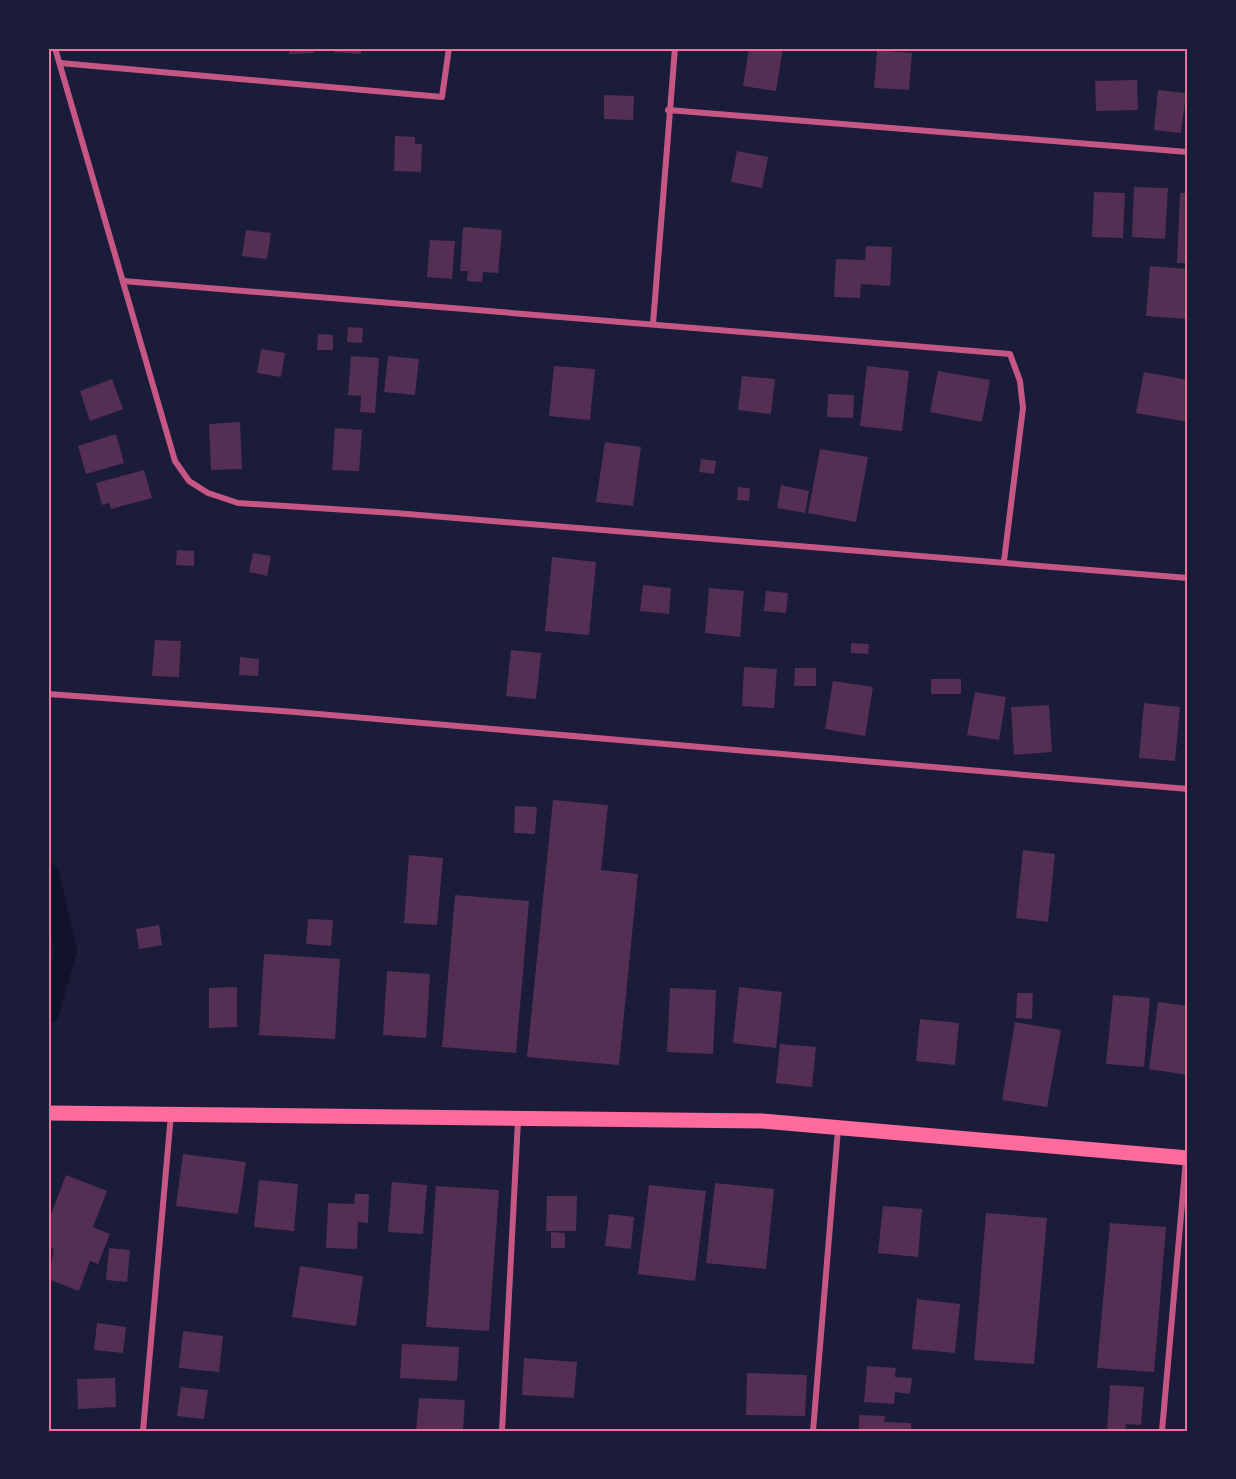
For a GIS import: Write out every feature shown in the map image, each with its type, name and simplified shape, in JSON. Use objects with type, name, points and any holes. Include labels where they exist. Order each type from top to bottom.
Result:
[{"type":"main road","points":[[48,1113],[762,1122],[1187,1158]]},
{"type":"street","points":[[55,48],[175,461],[189,481],[208,493],[238,503],[395,513],[1004,561],[1188,578]]},
{"type":"street","points":[[60,63],[442,97],[449,48]]},
{"type":"street","points":[[653,324],[668,110],[675,48]]},
{"type":"street","points":[[668,110],[1188,153]]},
{"type":"street","points":[[123,281],[1010,354],[1020,381],[1023,408],[1004,561]]},
{"type":"street","points":[[49,694],[295,712],[1188,789]]},
{"type":"street","points":[[143,1431],[171,1113]]},
{"type":"street","points":[[502,1431],[518,1120]]},
{"type":"street","points":[[813,1431],[838,1128]]},
{"type":"street","points":[[1162,1431],[1187,1158]]},
{"type":"building","points":[[289,48],[313,48],[314,53],[289,54]]},
{"type":"building","points":[[334,48],[361,48],[361,54],[334,52]]},
{"type":"building","points":[[749,48],[783,48],[776,91],[743,86]]},
{"type":"building","points":[[877,50],[912,53],[909,90],[874,88]]},
{"type":"building","points":[[1137,80],[1138,110],[1096,111],[1095,81]]},
{"type":"building","points":[[1158,90],[1186,93],[1181,133],[1154,130]]},
{"type":"building","points":[[604,95],[634,96],[633,120],[604,119]]},
{"type":"building","points":[[395,136],[415,137],[415,144],[422,144],[421,172],[394,171]]},
{"type":"building","points":[[737,151],[768,157],[762,188],[731,182]]},
{"type":"building","points":[[1134,187],[1168,188],[1165,239],[1132,237]]},
{"type":"building","points":[[1094,192],[1125,193],[1123,238],[1092,237]]},
{"type":"building","points":[[1180,193],[1188,193],[1188,263],[1177,263]]},
{"type":"building","points":[[463,227],[502,230],[498,273],[483,272],[482,282],[467,281],[468,271],[460,271]]},
{"type":"building","points":[[246,230],[271,233],[267,259],[242,256]]},
{"type":"building","points":[[430,240],[455,241],[452,279],[427,277]]},
{"type":"building","points":[[866,246],[892,247],[890,286],[861,284],[860,298],[834,297],[836,259],[865,260]]},
{"type":"building","points":[[1150,266],[1188,269],[1188,319],[1146,316]]},
{"type":"building","points":[[348,327],[363,328],[362,343],[347,342]]},
{"type":"building","points":[[318,334],[333,335],[333,350],[317,350]]},
{"type":"building","points":[[261,349],[285,353],[281,377],[257,373]]},
{"type":"building","points":[[351,356],[379,358],[375,413],[360,412],[361,396],[348,395]]},
{"type":"building","points":[[388,356],[419,359],[415,395],[384,392]]},
{"type":"building","points":[[554,366],[595,369],[590,420],[549,416]]},
{"type":"building","points":[[867,366],[909,371],[902,431],[860,426]]},
{"type":"building","points":[[938,371],[990,380],[982,422],[930,412]]},
{"type":"building","points":[[1144,372],[1188,380],[1188,422],[1136,413]]},
{"type":"building","points":[[742,376],[775,379],[771,414],[738,410]]},
{"type":"building","points":[[112,379],[123,409],[90,421],[80,391]]},
{"type":"building","points":[[828,394],[854,395],[853,418],[827,417]]},
{"type":"building","points":[[240,422],[242,469],[211,470],[209,424]]},
{"type":"building","points":[[335,428],[362,430],[359,471],[332,470]]},
{"type":"building","points":[[116,434],[124,463],[86,474],[78,446]]},
{"type":"building","points":[[605,442],[641,447],[633,506],[596,502]]},
{"type":"building","points":[[820,449],[868,457],[856,522],[808,513]]},
{"type":"building","points":[[701,459],[716,461],[714,474],[699,472]]},
{"type":"building","points":[[144,470],[152,498],[111,509],[109,503],[102,505],[96,483]]},
{"type":"building","points":[[781,485],[809,491],[805,513],[777,508]]},
{"type":"building","points":[[738,487],[750,488],[749,501],[737,500]]},
{"type":"building","points":[[177,550],[194,551],[194,566],[176,565]]},
{"type":"building","points":[[253,553],[271,556],[267,576],[249,572]]},
{"type":"building","points":[[552,557],[596,562],[589,635],[545,631]]},
{"type":"building","points":[[643,585],[671,588],[669,614],[640,611]]},
{"type":"building","points":[[709,588],[744,591],[740,637],[705,633]]},
{"type":"building","points":[[766,591],[788,593],[786,613],[764,611]]},
{"type":"building","points":[[155,640],[181,641],[179,677],[152,676]]},
{"type":"building","points":[[851,643],[869,644],[868,654],[851,653]]},
{"type":"building","points":[[511,650],[541,653],[536,699],[506,696]]},
{"type":"building","points":[[240,657],[259,659],[258,676],[239,675]]},
{"type":"building","points":[[744,667],[777,669],[774,708],[742,706]]},
{"type":"building","points":[[795,668],[816,668],[816,686],[794,686]]},
{"type":"building","points":[[931,679],[961,679],[961,694],[931,694]]},
{"type":"building","points":[[833,681],[873,687],[865,736],[825,729]]},
{"type":"building","points":[[975,692],[1006,697],[999,740],[967,735]]},
{"type":"building","points":[[1144,703],[1180,707],[1175,761],[1139,758]]},
{"type":"building","points":[[1049,705],[1052,752],[1014,755],[1011,707]]},
{"type":"building","points":[[553,800],[608,805],[601,870],[638,874],[619,1065],[527,1057]]},
{"type":"building","points":[[515,806],[537,807],[535,834],[514,833]]},
{"type":"building","points":[[1023,850],[1055,854],[1048,922],[1016,918]]},
{"type":"building","points":[[409,855],[443,858],[437,925],[404,923]]},
{"type":"building","points":[[455,895],[529,901],[516,1053],[442,1047]]},
{"type":"building","points":[[308,919],[333,920],[331,946],[306,944]]},
{"type":"building","points":[[159,925],[162,945],[139,949],[136,929]]},
{"type":"building","points":[[264,954],[340,959],[335,1039],[259,1035]]},
{"type":"building","points":[[387,971],[430,974],[426,1038],[383,1035]]},
{"type":"building","points":[[237,987],[237,1027],[209,1028],[209,988]]},
{"type":"building","points":[[739,987],[782,992],[776,1048],[733,1043]]},
{"type":"building","points":[[670,988],[716,990],[713,1054],[667,1052]]},
{"type":"building","points":[[1017,993],[1033,993],[1032,1019],[1016,1018]]},
{"type":"building","points":[[1113,995],[1150,998],[1144,1067],[1106,1064]]},
{"type":"building","points":[[1158,1002],[1188,1006],[1188,1075],[1149,1069]]},
{"type":"building","points":[[920,1019],[959,1023],[955,1065],[916,1061]]},
{"type":"building","points":[[1015,1022],[1061,1030],[1047,1107],[1002,1100]]},
{"type":"building","points":[[780,1044],[816,1047],[812,1087],[776,1083]]},
{"type":"building","points":[[183,1154],[246,1162],[238,1214],[176,1206]]},
{"type":"building","points":[[66,1175],[107,1191],[93,1227],[110,1234],[98,1264],[90,1261],[79,1291],[48,1279],[54,1249],[48,1247],[48,1213],[51,1214]]},
{"type":"building","points":[[259,1180],[298,1184],[294,1231],[254,1227]]},
{"type":"building","points":[[392,1182],[427,1185],[423,1234],[388,1232]]},
{"type":"building","points":[[715,1183],[774,1189],[766,1269],[706,1263]]},
{"type":"building","points":[[649,1185],[706,1191],[695,1281],[638,1274]]},
{"type":"building","points":[[436,1186],[499,1190],[489,1331],[426,1327]]},
{"type":"building","points":[[355,1194],[369,1194],[368,1223],[358,1222],[357,1249],[326,1248],[328,1203],[354,1204]]},
{"type":"building","points":[[547,1196],[577,1196],[576,1231],[546,1231]]},
{"type":"building","points":[[883,1206],[922,1209],[918,1257],[878,1253]]},
{"type":"building","points":[[986,1213],[1047,1218],[1034,1364],[974,1360]]},
{"type":"building","points":[[609,1214],[634,1217],[631,1249],[605,1246]]},
{"type":"building","points":[[1110,1223],[1166,1227],[1154,1372],[1097,1368]]},
{"type":"building","points":[[551,1232],[565,1233],[565,1248],[551,1248]]},
{"type":"building","points":[[109,1248],[130,1250],[127,1282],[106,1280]]},
{"type":"building","points":[[300,1266],[363,1276],[356,1326],[292,1317]]},
{"type":"building","points":[[917,1299],[960,1304],[955,1353],[912,1349]]},
{"type":"building","points":[[97,1323],[126,1327],[123,1353],[94,1350]]},
{"type":"building","points":[[183,1331],[223,1336],[219,1372],[179,1368]]},
{"type":"building","points":[[402,1344],[459,1347],[457,1381],[400,1378]]},
{"type":"building","points":[[524,1358],[577,1362],[574,1398],[522,1395]]},
{"type":"building","points":[[867,1366],[896,1368],[895,1377],[912,1378],[910,1394],[895,1392],[894,1404],[864,1402]]},
{"type":"building","points":[[747,1373],[807,1375],[805,1416],[746,1415]]},
{"type":"building","points":[[115,1378],[116,1407],[78,1409],[77,1379]]},
{"type":"building","points":[[1110,1385],[1144,1387],[1141,1425],[1126,1424],[1125,1431],[1107,1431]]},
{"type":"building","points":[[181,1387],[208,1390],[204,1419],[177,1416]]},
{"type":"building","points":[[419,1398],[465,1400],[463,1431],[416,1431]]},
{"type":"building","points":[[859,1415],[885,1416],[884,1422],[911,1423],[911,1431],[859,1431]]},
{"type":"waterway","points":[[48,874],[66,950],[48,1013]]}]
